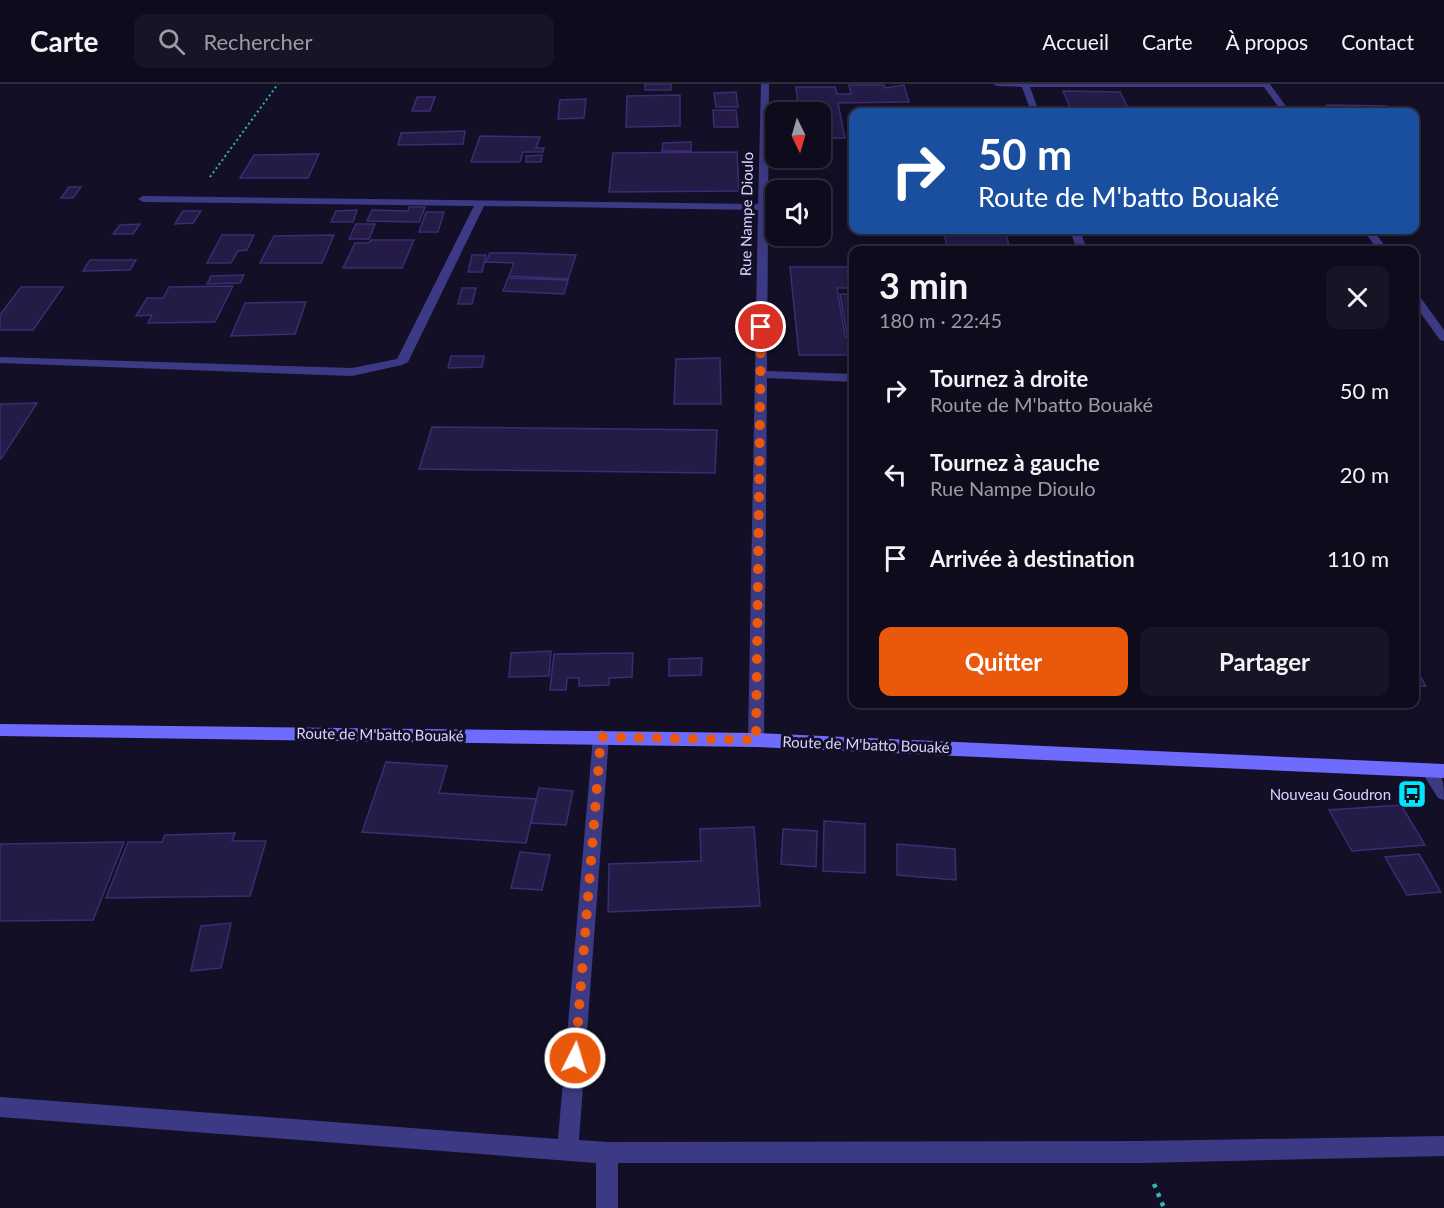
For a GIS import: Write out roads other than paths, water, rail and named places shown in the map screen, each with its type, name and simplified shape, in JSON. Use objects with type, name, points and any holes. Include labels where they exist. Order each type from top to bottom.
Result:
[{"type":"street","name":"Rue Nampe Dioulo","points":[[756,740],[765,84]]},
{"type":"street","points":[[997,84],[1266,85],[1283,108]]},
{"type":"street","points":[[1025,84],[1034,108]]},
{"type":"street","points":[[143,199],[763,207]]},
{"type":"street","points":[[0,360],[352,372],[402,362],[481,202]]},
{"type":"street","points":[[1419,303],[1444,338]]},
{"type":"street","points":[[760,374],[849,378]]},
{"type":"street","name":"Route de M'batto Bouaké","points":[[0,730],[756,740],[1437,771]]},
{"type":"street","points":[[568,1150],[601,737]]},
{"type":"street","points":[[1437,771],[1444,793]]},
{"type":"street","points":[[0,1107],[607,1153],[1142,1152],[1444,1146]]},
{"type":"street","points":[[607,1153],[607,1208]]},
{"type":"place","name":"Nouveau Goudron","points":[[1412,794]]}]
